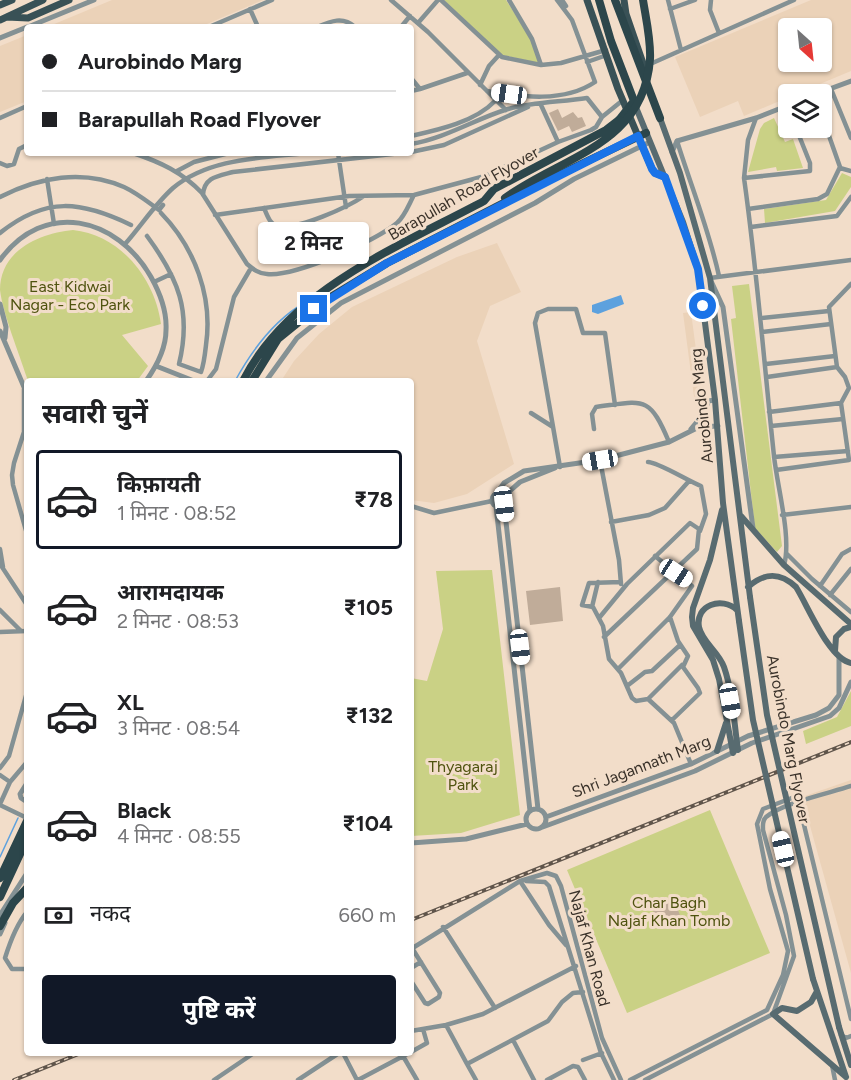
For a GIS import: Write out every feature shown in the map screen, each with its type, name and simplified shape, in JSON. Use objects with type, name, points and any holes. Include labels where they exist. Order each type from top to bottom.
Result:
[{"type":"highway","name":"Aurobindo Marg","points":[[599,0],[617,58],[634,101]]},
{"type":"highway","name":"Aurobindo Marg","points":[[615,0],[660,118]]},
{"type":"highway","points":[[487,212],[515,191],[596,146],[612,135],[634,112],[645,89],[650,57],[644,0]]},
{"type":"highway","points":[[611,40],[606,53],[617,58]]},
{"type":"highway","name":"Barapullah Road Flyover","points":[[245,378],[273,334],[335,283],[484,201],[494,189],[606,130],[628,111],[634,101]]},
{"type":"highway","name":"Barapullah Road Flyover","points":[[254,378],[278,339],[318,306],[387,263],[642,135]]},
{"type":"highway","points":[[0,878],[24,826]]},
{"type":"highway","points":[[0,897],[24,845]]},
{"type":"highway","points":[[0,926],[13,903],[24,890]]},
{"type":"main road","points":[[0,3],[12,0]]},
{"type":"main road","points":[[3,18],[43,0]]},
{"type":"main road","points":[[3,18],[28,18],[69,0]]},
{"type":"main road","points":[[587,0],[622,100],[642,135],[642,146],[652,169],[655,173],[665,177]]},
{"type":"main road","points":[[624,0],[626,14],[659,107],[660,118]]},
{"type":"main road","name":"Aurobindo Marg","points":[[634,101],[642,135],[650,142],[665,177],[698,269],[712,400],[718,426],[723,503],[737,611]]},
{"type":"main road","name":"Aurobindo Marg","points":[[660,118],[680,173],[710,278],[748,587]]},
{"type":"main road","points":[[726,404],[734,403]]},
{"type":"main road","points":[[723,503],[710,560],[692,617],[693,626],[716,669],[734,742]]},
{"type":"main road","points":[[741,516],[784,565],[851,625],[836,637],[837,655]]},
{"type":"main road","points":[[748,587],[763,576],[779,576],[788,579],[804,599],[830,647],[837,655],[851,663]]},
{"type":"main road","name":"Aurobindo Marg Flyover","points":[[748,587],[767,715],[841,1035]]},
{"type":"main road","points":[[804,599],[804,594],[812,590]]},
{"type":"main road","points":[[736,752],[724,668],[700,632],[699,621],[703,610],[717,602],[728,604],[737,611]]},
{"type":"main road","name":"Aurobindo Marg Flyover","points":[[737,611],[753,720],[816,993]]},
{"type":"main road","points":[[717,751],[727,719]]},
{"type":"main road","points":[[816,993],[811,1002],[797,1011],[782,1008],[773,1014],[847,1079]]},
{"type":"main road","points":[[816,993],[847,1079]]},
{"type":"main road","points":[[841,1035],[851,1065]]},
{"type":"street","points":[[34,24],[94,0]]},
{"type":"street","points":[[217,24],[272,0]]},
{"type":"street","points":[[391,0],[418,22],[467,74],[506,110]]},
{"type":"street","points":[[418,22],[439,0],[499,55],[541,65],[586,60],[606,53]]},
{"type":"street","points":[[487,91],[538,97],[564,94],[595,82],[572,20],[556,0]]},
{"type":"street","points":[[562,0],[566,6],[563,8]]},
{"type":"street","points":[[668,0],[681,50]]},
{"type":"street","points":[[670,9],[695,0]]},
{"type":"street","points":[[711,0],[710,10],[719,33]]},
{"type":"street","points":[[644,66],[781,3],[794,0]]},
{"type":"street","points":[[511,1],[532,39],[541,65]]},
{"type":"street","points":[[250,9],[257,24]]},
{"type":"street","points":[[403,24],[410,16]]},
{"type":"street","points":[[325,24],[336,20],[352,24]]},
{"type":"street","points":[[0,38],[24,28]]},
{"type":"street","points":[[480,85],[489,66],[499,55]]},
{"type":"street","points":[[414,90],[467,74]]},
{"type":"street","points":[[832,89],[851,81]]},
{"type":"street","points":[[414,82],[420,89]]},
{"type":"street","points":[[832,91],[851,138]]},
{"type":"street","points":[[414,143],[440,138],[506,110],[587,98],[602,117]]},
{"type":"street","points":[[215,215],[345,197],[414,195],[494,173],[558,142],[596,127],[602,117],[622,100]]},
{"type":"street","points":[[414,135],[448,126],[481,111],[495,101]]},
{"type":"street","points":[[541,105],[558,142]]},
{"type":"street","points":[[414,151],[444,145],[531,106]]},
{"type":"street","points":[[0,118],[24,107]]},
{"type":"street","points":[[672,152],[677,141],[778,110]]},
{"type":"street","points":[[756,118],[748,140],[744,178],[765,331],[769,412],[787,554],[784,565]]},
{"type":"street","points":[[744,178],[810,171],[810,163],[800,138]]},
{"type":"street","points":[[748,209],[822,198],[827,194],[840,168],[831,138]]},
{"type":"street","points":[[677,141],[713,248],[719,276]]},
{"type":"street","points":[[268,378],[297,338],[341,303],[650,142]]},
{"type":"street","points":[[0,163],[7,166],[14,164],[19,149],[24,146]]},
{"type":"street","points":[[142,156],[158,161],[187,179],[203,195],[251,268],[267,274],[289,273],[357,245],[396,224],[403,217],[414,195]]},
{"type":"street","points":[[177,171],[215,156]]},
{"type":"street","points":[[125,244],[153,206],[175,187],[208,167],[284,156]]},
{"type":"street","points":[[203,195],[204,186],[208,180],[223,175],[339,156],[346,207]]},
{"type":"street","points":[[840,168],[851,171]]},
{"type":"street","points":[[0,197],[47,179],[70,176],[113,183],[127,188],[159,210],[163,205]]},
{"type":"street","points":[[47,179],[54,224]]},
{"type":"street","points":[[264,208],[269,219],[278,226],[314,220],[346,207],[364,196]]},
{"type":"street","points":[[751,227],[837,216],[851,197]]},
{"type":"street","points":[[153,206],[156,198]]},
{"type":"street","points":[[0,233],[24,216],[51,207],[86,207],[132,225]]},
{"type":"street","points":[[147,236],[179,290],[184,310],[186,330],[179,364],[201,372],[208,328],[202,283],[183,240],[161,213]]},
{"type":"street","points":[[0,260],[19,240],[54,224],[69,222],[89,224],[109,232],[125,244],[143,264],[154,282],[164,309],[166,331],[156,366],[148,378]]},
{"type":"street","points":[[710,278],[851,260]]},
{"type":"street","points":[[209,378],[216,369],[234,297],[251,268]]},
{"type":"street","points":[[154,282],[171,274]]},
{"type":"street","name":"Aurobindo Marg","points":[[710,278],[723,306],[734,403],[753,530]]},
{"type":"street","points":[[776,470],[850,463],[841,403],[849,388],[845,377],[837,367],[829,311],[830,305],[851,285]]},
{"type":"street","points":[[0,304],[6,327],[2,339]]},
{"type":"street","points":[[557,467],[553,427],[535,323],[536,315],[545,309],[576,309],[583,333],[605,333],[615,405]]},
{"type":"street","points":[[763,318],[829,311]]},
{"type":"street","points":[[765,331],[831,324]]},
{"type":"street","points":[[0,331],[24,389]]},
{"type":"street","points":[[766,364],[835,356]]},
{"type":"street","points":[[774,363],[777,376]]},
{"type":"street","points":[[156,366],[186,378]]},
{"type":"street","points":[[767,377],[837,367]]},
{"type":"street","points":[[690,430],[712,400]]},
{"type":"street","points":[[594,429],[593,409],[632,402],[649,406],[658,416],[669,442]]},
{"type":"street","points":[[769,412],[841,403]]},
{"type":"street","points":[[777,411],[779,425]]},
{"type":"street","points":[[531,413],[553,427]]},
{"type":"street","points":[[771,426],[843,419]]},
{"type":"street","points":[[557,467],[549,466],[517,474],[504,483],[497,493],[494,504],[530,810],[526,816],[527,824],[534,829],[540,828],[546,817],[538,809],[504,496],[520,482],[557,467],[600,460],[669,442],[690,430],[709,424],[718,426]]},
{"type":"street","points":[[24,432],[14,463],[12,480],[24,523]]},
{"type":"street","points":[[774,458],[848,450]]},
{"type":"street","points":[[784,456],[786,468]]},
{"type":"street","points":[[600,460],[621,582],[619,592]]},
{"type":"street","points":[[604,637],[697,549],[706,514],[703,489],[676,476],[660,464],[648,462]]},
{"type":"street","points":[[611,522],[649,515],[665,508],[689,481]]},
{"type":"street","points":[[497,493],[504,496]]},
{"type":"street","points":[[414,507],[434,513],[504,504]]},
{"type":"street","points":[[782,515],[851,507]]},
{"type":"street","points":[[599,618],[619,592],[690,524],[700,531]]},
{"type":"street","points":[[0,549],[1,568],[24,601]]},
{"type":"street","points":[[820,586],[842,555],[851,549]]},
{"type":"street","points":[[787,554],[851,612]]},
{"type":"street","points":[[618,669],[670,617],[692,586],[656,556]]},
{"type":"street","points":[[823,600],[831,595],[851,569]]},
{"type":"street","points":[[621,582],[589,582],[582,604],[593,608],[599,618],[609,659],[618,669],[634,700],[648,699],[688,656],[680,645],[670,617]]},
{"type":"street","points":[[593,608],[598,582]]},
{"type":"street","points":[[0,611],[24,631]]},
{"type":"street","points":[[0,632],[24,631]]},
{"type":"street","points":[[627,686],[645,672],[652,671],[680,645]]},
{"type":"street","name":"Shri Jagannath Marg","points":[[546,817],[691,764],[734,742],[816,715],[829,708],[839,695],[837,655]]},
{"type":"street","points":[[673,722],[700,693],[682,665]]},
{"type":"street","name":"Shri Jagannath Marg","points":[[540,828],[695,771],[836,712],[851,682]]},
{"type":"street","points":[[516,683],[524,683]]},
{"type":"street","points":[[648,699],[673,722],[691,764]]},
{"type":"street","points":[[0,768],[9,756],[24,703]]},
{"type":"street","points":[[24,766],[10,782],[0,805],[24,818]]},
{"type":"street","points":[[0,775],[10,782]]},
{"type":"street","points":[[645,1080],[773,1014],[794,956],[763,830],[763,822],[767,817],[798,803],[851,786]]},
{"type":"street","points":[[630,1080],[767,1010],[783,975],[788,951],[770,889],[757,824],[763,809],[797,796],[851,1019]]},
{"type":"street","points":[[530,810],[538,809]]},
{"type":"street","points":[[414,843],[466,839],[527,824]]},
{"type":"street","name":"Najaf Khan Road","points":[[414,947],[520,881],[547,873],[556,876],[561,886],[578,965],[589,992],[604,1052],[621,1080]]},
{"type":"street","points":[[0,915],[24,878]]},
{"type":"street","points":[[520,881],[549,925],[569,948]]},
{"type":"street","points":[[520,881],[545,882],[549,886],[569,948],[578,965],[582,992],[614,1080]]},
{"type":"street","points":[[0,934],[11,910],[24,891]]},
{"type":"street","points":[[24,916],[10,941],[5,958],[12,969],[24,969]]},
{"type":"street","points":[[443,927],[495,1008]]},
{"type":"street","points":[[414,951],[440,993],[439,997],[428,1004],[425,1003],[414,986]]},
{"type":"street","points":[[414,966],[421,962]]},
{"type":"street","points":[[414,1030],[446,1025],[495,1008],[578,965]]},
{"type":"street","points":[[467,1064],[548,1021],[562,1002],[574,992],[589,992]]},
{"type":"street","points":[[446,1025],[475,1078],[468,1080]]},
{"type":"street","points":[[414,1050],[427,1043],[423,1029]]},
{"type":"street","points":[[841,1035],[846,1038],[851,1036]]},
{"type":"street","points":[[513,1040],[534,1080]]},
{"type":"street","points":[[583,1060],[604,1052]]},
{"type":"street","points":[[214,1080],[250,1056]]},
{"type":"street","points":[[298,1080],[336,1056]]},
{"type":"street","points":[[343,1056],[358,1080],[403,1056],[417,1080]]},
{"type":"street","points":[[832,1065],[835,1080]]},
{"type":"street","points":[[547,1080],[576,1066],[585,1080]]},
{"type":"shaded area","points":[[112,0],[263,0],[207,24],[54,24]]},
{"type":"shaded area","points":[[811,0],[851,0],[851,71],[820,84],[778,84],[778,102],[744,116],[738,101],[700,117],[675,57]]},
{"type":"shaded area","points":[[24,36],[24,102],[0,112],[0,46]]},
{"type":"shaded area","points":[[497,243],[521,292],[490,306],[477,341],[514,464],[467,494],[434,503],[414,500],[414,378],[283,378],[294,361],[319,334],[352,307],[457,257]]},
{"type":"shaded area","points":[[691,312],[703,403],[695,404],[683,313]]},
{"type":"shaded area","points":[[851,780],[851,973],[802,797]]},
{"type":"green space","points":[[444,0],[506,0],[531,39],[539,63],[502,55]]},
{"type":"green space","points":[[774,118],[778,127],[778,138],[783,138],[785,142],[793,139],[803,168],[777,171],[776,167],[748,172],[760,129],[764,123]]},
{"type":"green space","points":[[842,173],[851,177],[851,187],[835,211],[765,223],[764,209],[826,200]]},
{"type":"green space","name":"East Kidwai Nagar - Eco Park","points":[[73,230],[106,240],[133,262],[143,276],[157,307],[161,324],[122,335],[148,366],[139,378],[27,378],[2,300],[0,290],[2,276],[7,264],[25,246],[36,239]]},
{"type":"green space","points":[[749,284],[782,546],[777,552],[755,528],[731,319],[736,318],[732,286]]},
{"type":"green space","name":"Thyagaraj Park","points":[[492,570],[520,815],[461,833],[414,836],[414,679],[427,681],[443,629],[436,571]]},
{"type":"green space","points":[[851,691],[851,726],[806,744],[803,731],[837,717]]},
{"type":"green space","name":"Char Bagh Najaf Khan Tomb","points":[[710,810],[770,953],[627,1013],[567,870]]},
{"type":"water","points":[[621,295],[624,304],[598,314],[592,312],[592,305]]},
{"type":"building","points":[[558,109],[562,118],[573,112],[578,118],[582,117],[586,126],[572,132],[569,126],[558,131],[549,113]]},
{"type":"building","points":[[560,587],[563,621],[530,625],[526,591]]},
{"type":"building","points":[[673,898],[682,920],[660,928],[651,906]]},
{"type":"waterway","points":[[237,378],[264,337],[283,318],[304,303]]},
{"type":"waterway","points":[[0,857],[18,818]]},
{"type":"railway","points":[[414,919],[851,742]]},
{"type":"railway","points":[[14,1080],[74,1056]]},
{"type":"route","points":[[314,309],[387,263],[638,136],[652,169],[658,175],[665,177],[683,222],[698,269],[703,306]]}]
